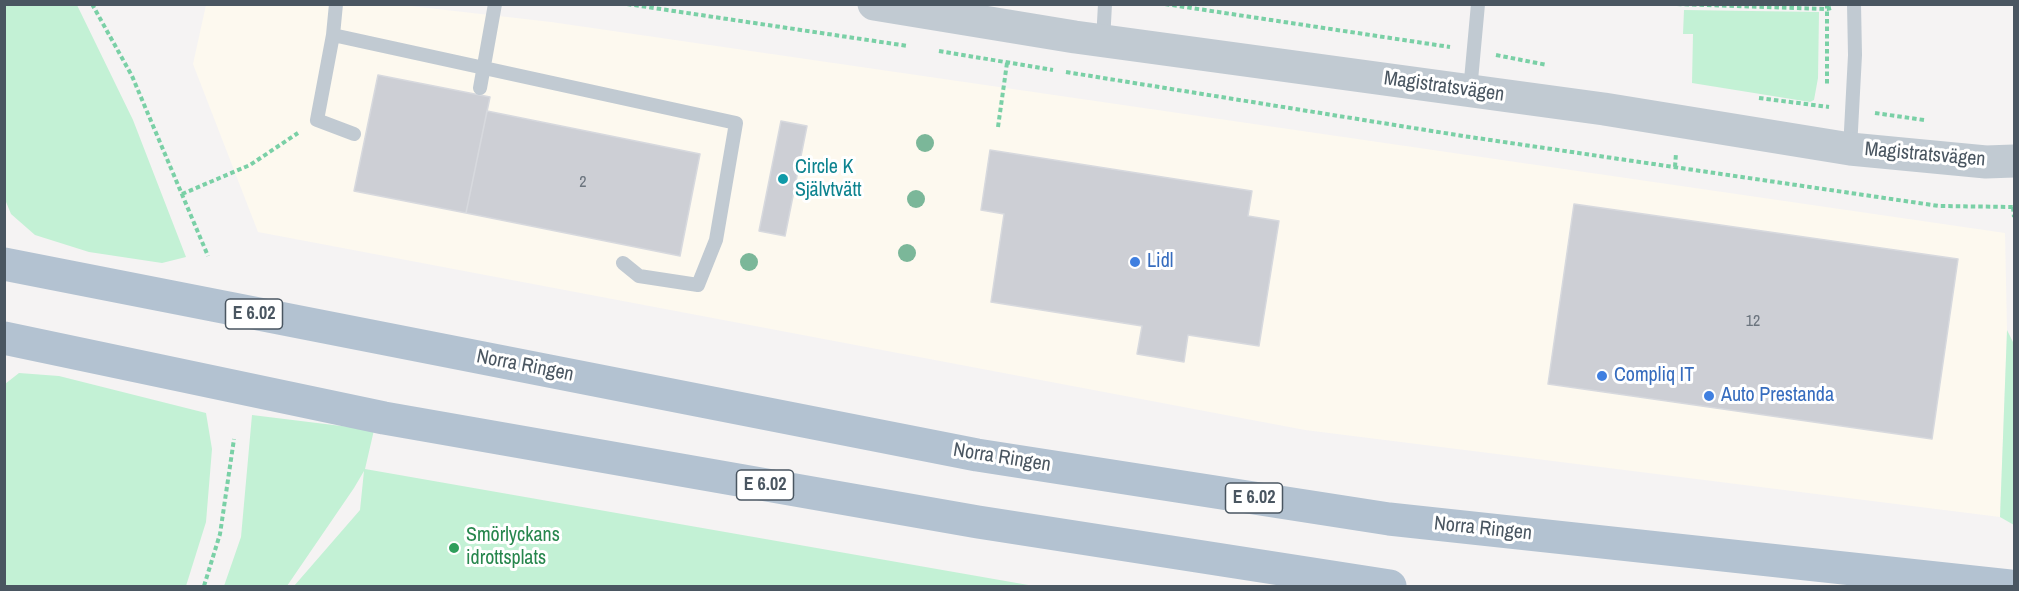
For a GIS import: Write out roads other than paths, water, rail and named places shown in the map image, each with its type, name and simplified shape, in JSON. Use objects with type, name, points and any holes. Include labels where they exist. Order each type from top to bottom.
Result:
[{"type":"main road","name":"Norra Ringen","points":[[4,264],[988,457],[1389,519],[2010,586]]},
{"type":"main road","name":"E 6.02","points":[[4,338],[384,418],[966,520],[1390,586]]},
{"type":"street","name":"Magistratsvägen","points":[[874,4],[1103,41],[1604,109],[1850,149],[1986,162],[2014,161]]},
{"type":"lane","points":[[336,4],[333,35],[317,120],[354,134]]},
{"type":"lane","points":[[480,88],[495,4]]},
{"type":"lane","points":[[1103,41],[1105,4]]},
{"type":"lane","points":[[1470,91],[1478,4]]},
{"type":"lane","points":[[1850,149],[1855,55],[1854,4]]},
{"type":"lane","points":[[333,35],[736,123],[717,240],[698,285],[639,276],[623,263]]},
{"type":"place","name":"Circle K Självtvätt","points":[[783,179]]},
{"type":"place","name":"Lidl","points":[[1135,262]]},
{"type":"place","name":"Compliq IT","points":[[1602,376]]},
{"type":"place","name":"Auto Prestanda","points":[[1709,396]]},
{"type":"place","name":"Smörlyckans idrottsplats","points":[[454,548]]}]
